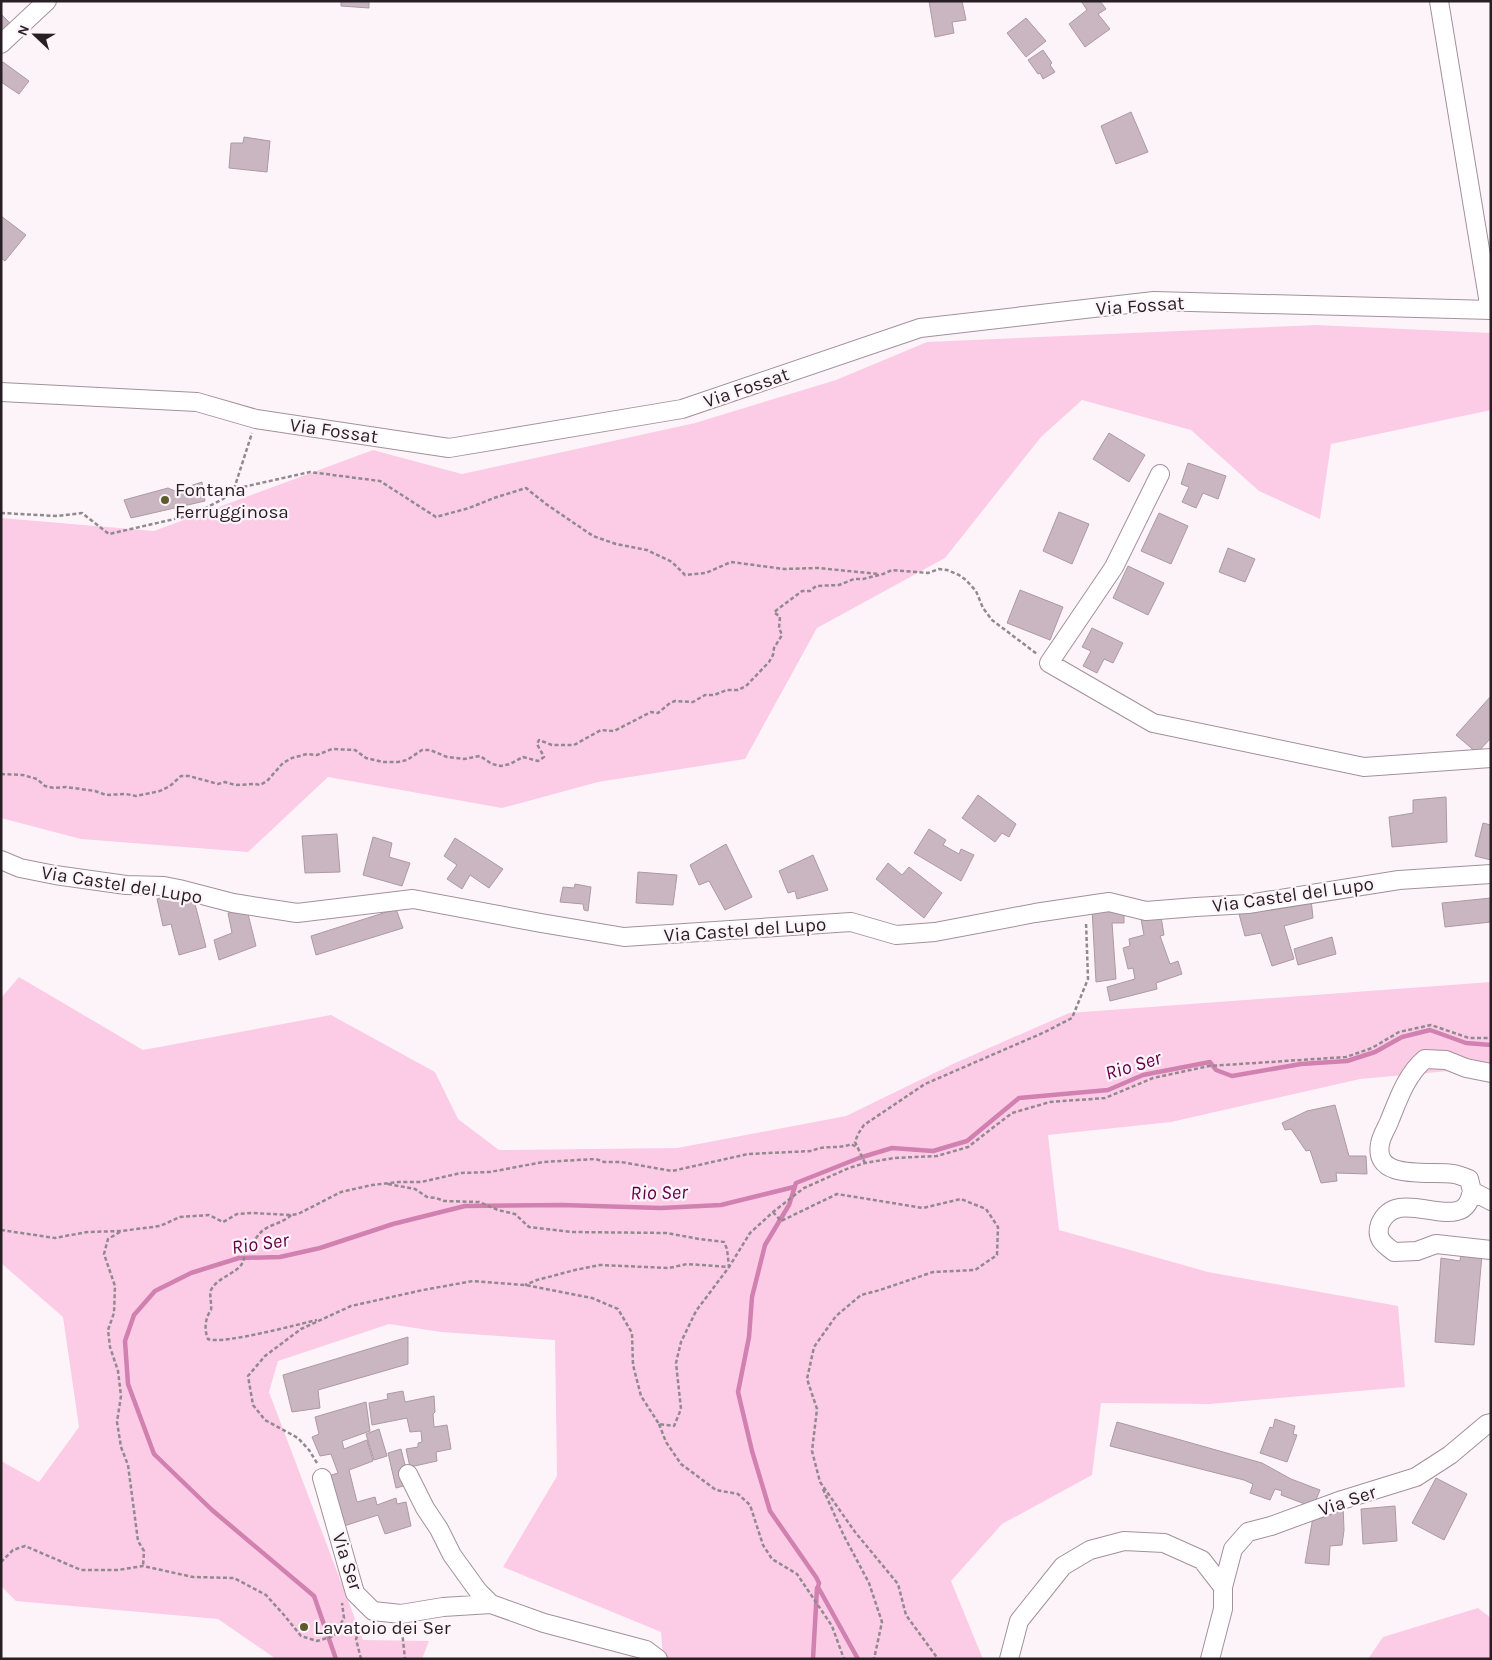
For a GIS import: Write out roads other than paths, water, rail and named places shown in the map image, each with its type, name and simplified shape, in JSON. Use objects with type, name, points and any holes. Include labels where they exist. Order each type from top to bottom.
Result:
[{"type":"street","points":[[1,44],[47,1]]},
{"type":"street","points":[[1439,1],[1490,310]]},
{"type":"street","name":"Via Fossat","points":[[1,392],[197,402],[256,419],[449,448],[682,409],[920,328],[1154,301],[1490,310]]},
{"type":"street","points":[[1160,474],[1114,567],[1049,663],[1153,723],[1364,767],[1491,758]]},
{"type":"street","name":"Via Castel del Lupo","points":[[1,860],[20,868],[55,875],[126,885],[164,886],[233,903],[297,913],[413,898],[624,937],[851,922],[896,935],[935,932],[1035,912],[1110,902],[1146,911],[1248,904],[1399,880],[1491,874]]},
{"type":"street","points":[[1491,1074],[1466,1068],[1446,1060],[1425,1059],[1416,1066],[1402,1090],[1380,1142],[1379,1154],[1387,1166],[1399,1172],[1455,1174],[1469,1179],[1472,1191],[1469,1203],[1459,1211],[1448,1212],[1400,1206],[1384,1217],[1378,1231],[1381,1242],[1394,1252],[1418,1251],[1436,1244],[1491,1250]]},
{"type":"street","points":[[1472,1191],[1491,1200]]},
{"type":"street","name":"Via Ser","points":[[1210,1659],[1223,1609],[1223,1587],[1233,1549],[1248,1532],[1416,1477],[1450,1455],[1487,1424],[1491,1423]]},
{"type":"street","name":"Via Ser","points":[[408,1474],[452,1555],[478,1591],[491,1604]]},
{"type":"street","name":"Via Ser","points":[[322,1478],[355,1593],[374,1612],[401,1614],[443,1607],[491,1604],[544,1623],[646,1650],[658,1659]]},
{"type":"street","points":[[1009,1659],[1019,1621],[1063,1566],[1090,1550],[1124,1541],[1164,1544],[1202,1560],[1223,1587]]},
{"type":"waterway","name":"Rio Ser","points":[[858,1659],[818,1587],[819,1583],[816,1577],[770,1511],[752,1451],[738,1392],[749,1337],[752,1297],[765,1245],[789,1205],[796,1183],[859,1158],[892,1148],[933,1151],[967,1141],[1019,1098],[1108,1090],[1143,1075],[1210,1062],[1216,1070],[1232,1076],[1301,1064],[1347,1061],[1375,1052],[1402,1037],[1430,1030],[1466,1043],[1491,1045]]},
{"type":"waterway","name":"Rio Ser","points":[[336,1659],[314,1596],[212,1510],[154,1454],[128,1384],[125,1341],[134,1315],[155,1291],[191,1273],[239,1258],[280,1257],[320,1248],[393,1224],[465,1206],[562,1205],[661,1208],[721,1205],[794,1187]]},
{"type":"waterway","name":"Rio Ser","points":[[813,1659],[817,1588]]},
{"type":"place","name":"Fontana Ferrugginosa","points":[[165,500]]},
{"type":"place","name":"Lavatoio dei Ser","points":[[304,1627]]}]
